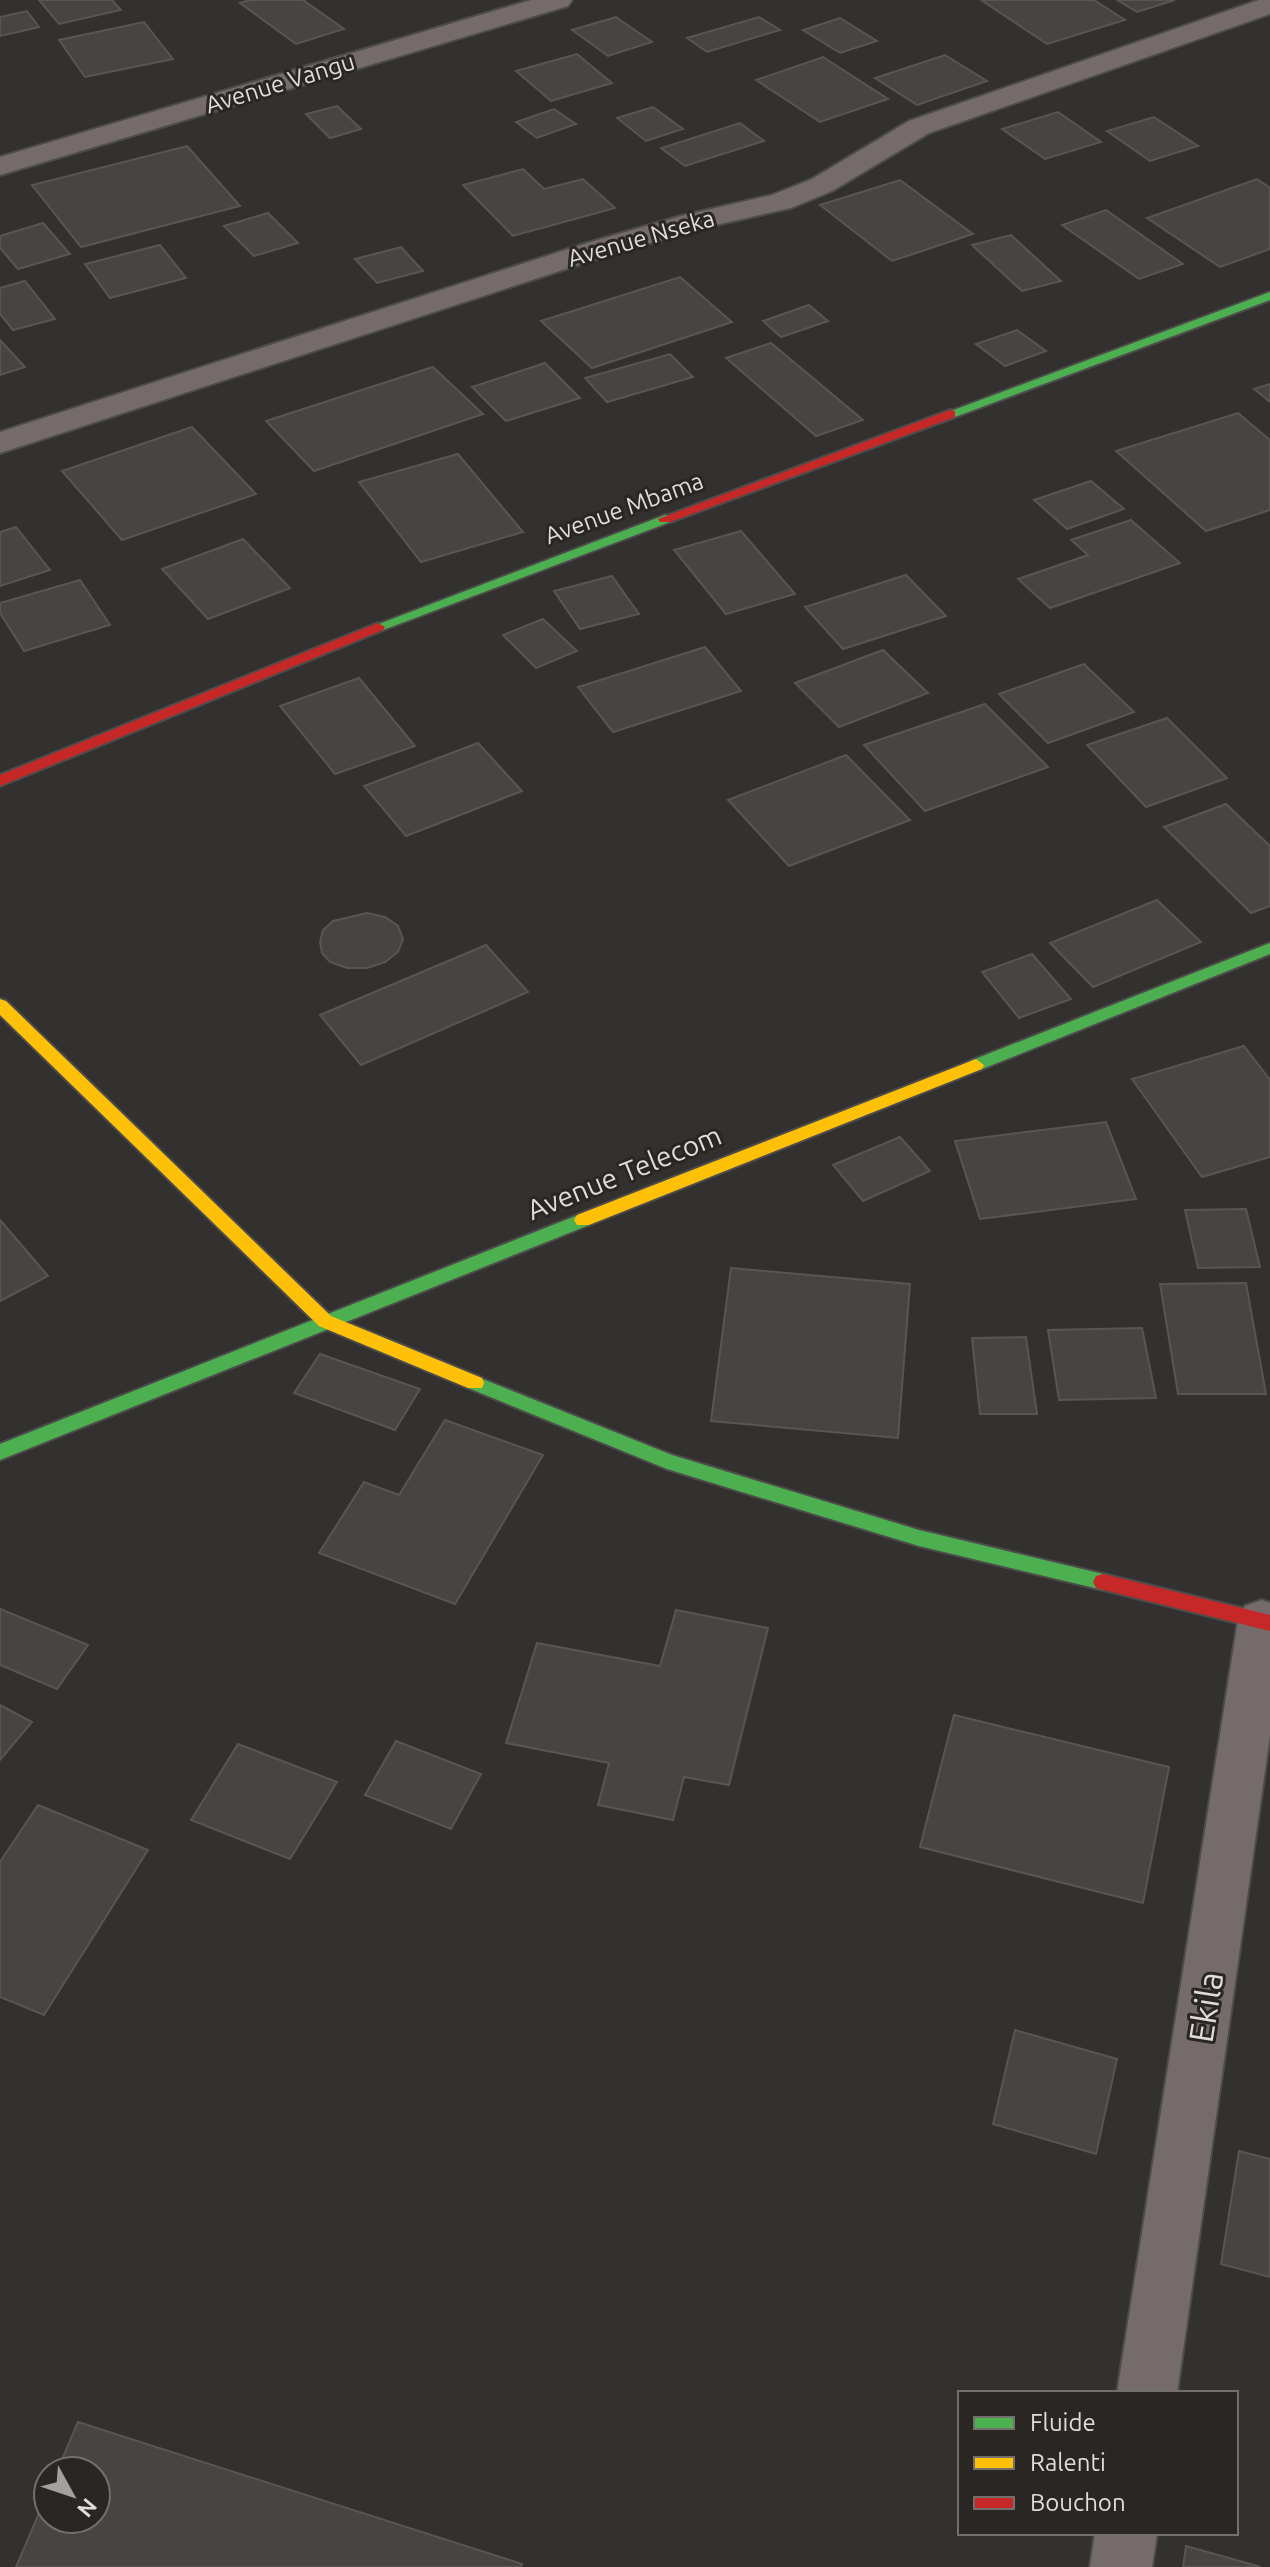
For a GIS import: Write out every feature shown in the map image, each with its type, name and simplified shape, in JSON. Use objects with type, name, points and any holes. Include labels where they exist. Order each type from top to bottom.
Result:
[{"type":"street","name":"Avenue Vangu","points":[[0,166],[559,0]]},
{"type":"street","name":"Avenue Nseka","points":[[0,443],[598,249],[691,222],[781,202],[822,185],[919,127],[1270,5]]},
{"type":"street","name":"Avenue Mbama","points":[[0,781],[432,605],[1270,296]]},
{"type":"street","name":"Avenue Telecom","points":[[0,1452],[1270,948]]},
{"type":"street","points":[[0,1005],[325,1321],[667,1461],[919,1538],[1266,1621]]},
{"type":"street","name":"Ekila","points":[[1147,2391],[1266,1621]]},
{"type":"street","points":[[1121,2567],[1126,2535]]},
{"type":"building","points":[[39,0],[112,0],[121,10],[59,24]]},
{"type":"building","points":[[250,0],[303,0],[344,29],[296,44],[240,3]]},
{"type":"building","points":[[981,0],[1094,0],[1125,20],[1047,44]]},
{"type":"building","points":[[1117,0],[1175,0],[1137,12]]},
{"type":"building","points":[[27,11],[39,27],[0,36],[0,17]]},
{"type":"building","points":[[616,17],[652,42],[608,56],[572,30]]},
{"type":"building","points":[[759,17],[780,30],[707,52],[687,38]]},
{"type":"building","points":[[840,18],[877,41],[840,53],[803,30]]},
{"type":"building","points":[[144,22],[173,59],[85,77],[59,40]]},
{"type":"building","points":[[577,54],[612,83],[551,101],[516,71]]},
{"type":"building","points":[[945,55],[987,81],[917,105],[875,78]]},
{"type":"building","points":[[823,57],[888,99],[820,122],[756,80]]},
{"type":"building","points":[[337,106],[361,129],[330,138],[306,114]]},
{"type":"building","points":[[653,107],[683,129],[646,141],[617,118]]},
{"type":"building","points":[[554,109],[576,124],[537,138],[516,122]]},
{"type":"building","points":[[1058,112],[1101,142],[1045,159],[1002,129]]},
{"type":"building","points":[[1154,117],[1198,146],[1150,161],[1107,131]]},
{"type":"building","points":[[740,123],[764,141],[685,166],[661,148]]},
{"type":"building","points":[[187,146],[240,206],[81,247],[32,185]]},
{"type":"building","points":[[523,169],[544,189],[583,179],[615,208],[513,236],[463,185]]},
{"type":"building","points":[[1257,179],[1270,188],[1270,249],[1220,267],[1147,218]]},
{"type":"building","points":[[900,180],[973,234],[892,261],[820,205]]},
{"type":"building","points":[[1106,210],[1183,264],[1139,279],[1062,225]]},
{"type":"building","points":[[268,213],[298,243],[254,256],[224,226]]},
{"type":"building","points":[[43,223],[70,254],[18,269],[0,248],[0,236]]},
{"type":"building","points":[[1011,235],[1061,281],[1022,291],[972,245]]},
{"type":"building","points":[[160,245],[186,278],[110,298],[85,264]]},
{"type":"building","points":[[401,247],[423,271],[377,283],[355,259]]},
{"type":"building","points":[[680,277],[732,322],[592,368],[541,321]]},
{"type":"building","points":[[25,281],[55,319],[13,330],[0,314],[0,288]]},
{"type":"building","points":[[809,305],[828,321],[781,337],[763,321]]},
{"type":"building","points":[[1017,330],[1046,351],[1005,366],[976,344]]},
{"type":"building","points":[[0,340],[25,367],[0,375]]},
{"type":"building","points":[[771,343],[863,420],[816,436],[726,358]]},
{"type":"building","points":[[670,354],[693,377],[607,402],[585,378]]},
{"type":"building","points":[[545,363],[580,398],[506,421],[472,387]]},
{"type":"building","points":[[433,367],[483,414],[314,471],[266,421]]},
{"type":"building","points":[[1270,384],[1270,402],[1254,389]]},
{"type":"building","points":[[1238,413],[1270,440],[1270,510],[1206,531],[1116,451]]},
{"type":"building","points":[[192,427],[256,494],[122,540],[62,471]]},
{"type":"building","points":[[458,454],[523,532],[421,562],[359,482]]},
{"type":"building","points":[[1091,481],[1124,509],[1067,529],[1034,500]]},
{"type":"building","points":[[1131,520],[1180,563],[1050,608],[1018,579],[1088,555],[1071,540]]},
{"type":"building","points":[[16,527],[50,570],[0,586],[0,532]]},
{"type":"building","points":[[741,531],[795,594],[726,614],[674,550]]},
{"type":"building","points":[[243,539],[290,588],[208,619],[162,569]]},
{"type":"building","points":[[906,575],[946,616],[843,649],[805,607]]},
{"type":"building","points":[[612,576],[639,614],[580,629],[554,591]]},
{"type":"building","points":[[80,580],[110,625],[24,651],[0,613],[0,603]]},
{"type":"building","points":[[543,619],[577,651],[536,668],[503,635]]},
{"type":"building","points":[[705,647],[741,691],[613,732],[578,687]]},
{"type":"building","points":[[883,650],[928,693],[839,727],[795,683]]},
{"type":"building","points":[[1084,664],[1134,712],[1048,743],[999,694]]},
{"type":"building","points":[[359,678],[415,746],[335,774],[280,706]]},
{"type":"building","points":[[985,704],[1048,767],[925,811],[864,745]]},
{"type":"building","points":[[1167,718],[1227,778],[1146,807],[1087,745]]},
{"type":"building","points":[[478,743],[522,791],[406,836],[364,786]]},
{"type":"building","points":[[846,755],[910,820],[789,866],[728,800]]},
{"type":"building","points":[[1226,804],[1270,846],[1270,906],[1251,913],[1164,827]]},
{"type":"building","points":[[1157,900],[1201,942],[1093,987],[1050,943]]},
{"type":"building","points":[[367,913],[385,917],[398,926],[403,939],[398,952],[385,962],[367,968],[347,968],[330,962],[322,953],[320,942],[323,930],[333,921]]},
{"type":"building","points":[[486,945],[528,992],[361,1065],[320,1015]]},
{"type":"building","points":[[1032,954],[1071,999],[1019,1018],[982,972]]},
{"type":"building","points":[[1244,1046],[1270,1080],[1270,1157],[1202,1177],[1132,1079]]},
{"type":"building","points":[[1106,1122],[1136,1199],[980,1219],[955,1141]]},
{"type":"building","points":[[900,1137],[930,1171],[863,1201],[833,1165]]},
{"type":"building","points":[[1246,1209],[1260,1267],[1198,1268],[1185,1210]]},
{"type":"building","points":[[0,1220],[48,1276],[0,1301]]},
{"type":"building","points":[[731,1268],[910,1284],[898,1438],[711,1421]]},
{"type":"building","points":[[1246,1283],[1266,1394],[1178,1394],[1160,1284]]},
{"type":"building","points":[[1142,1328],[1156,1398],[1059,1400],[1048,1330]]},
{"type":"building","points":[[1026,1337],[1037,1414],[980,1414],[972,1338]]},
{"type":"building","points":[[320,1354],[420,1389],[395,1430],[294,1393]]},
{"type":"building","points":[[445,1420],[543,1455],[455,1604],[319,1553],[364,1482],[399,1495]]},
{"type":"building","points":[[0,1609],[88,1645],[57,1689],[0,1665]]},
{"type":"building","points":[[676,1610],[768,1628],[729,1785],[684,1777],[673,1820],[598,1805],[609,1763],[506,1743],[537,1643],[660,1666]]},
{"type":"building","points":[[0,1705],[32,1722],[0,1760]]},
{"type":"building","points":[[954,1715],[1169,1767],[1143,1903],[920,1847]]},
{"type":"building","points":[[396,1741],[481,1774],[451,1829],[365,1795]]},
{"type":"building","points":[[238,1744],[337,1782],[290,1859],[191,1820]]},
{"type":"building","points":[[38,1805],[148,1850],[44,2015],[0,1997],[0,1862]]},
{"type":"building","points":[[1015,2030],[1117,2059],[1096,2154],[993,2124]]},
{"type":"building","points":[[1239,2151],[1270,2159],[1270,2277],[1221,2264]]},
{"type":"building","points":[[78,2422],[522,2564],[521,2567],[16,2567],[32,2530],[32,2535],[112,2535],[112,2455],[64,2455]]},
{"type":"building","points":[[1186,2546],[1261,2567],[1183,2567]]},
{"type":"traffic: fast","points":[[950,414],[1270,296]]},
{"type":"traffic: fast","points":[[378,627],[665,519]]},
{"type":"traffic: fast","points":[[976,1065],[1270,948]]},
{"type":"traffic: fast","points":[[0,1452],[583,1220]]},
{"type":"traffic: fast","points":[[475,1383],[667,1461],[919,1538],[1103,1582]]},
{"type":"traffic: slow","points":[[0,1005],[325,1321],[475,1383]]},
{"type":"traffic: slow","points":[[583,1220],[976,1065]]},
{"type":"traffic: jam","points":[[665,519],[950,414]]},
{"type":"traffic: jam","points":[[0,781],[378,627]]},
{"type":"traffic: jam","points":[[1103,1582],[1270,1623]]}]
